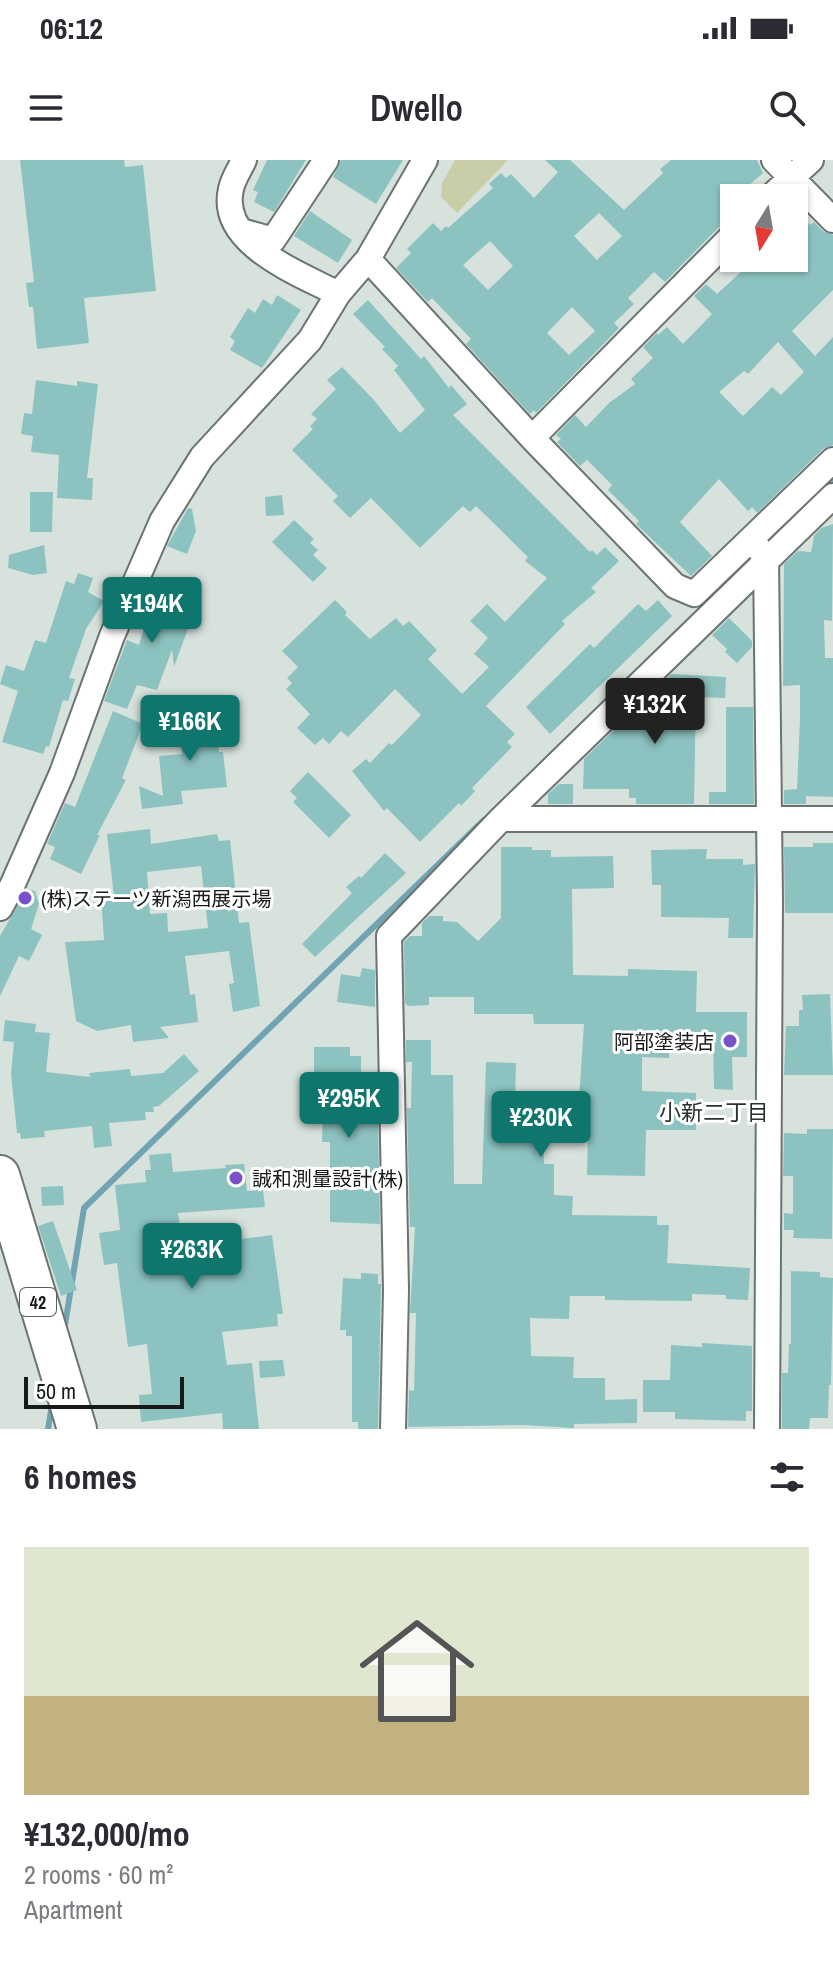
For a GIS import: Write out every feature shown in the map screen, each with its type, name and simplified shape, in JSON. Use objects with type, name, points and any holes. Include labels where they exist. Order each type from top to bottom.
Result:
[{"type":"main road","name":"42","points":[[0,1175],[77,1429]]},
{"type":"street","points":[[244,160],[231,190],[232,222],[253,247],[338,294]]},
{"type":"street","points":[[239,230],[273,240],[326,160]]},
{"type":"street","points":[[0,908],[62,773],[112,636],[162,521],[202,457],[310,340],[338,294],[368,259],[425,160]]},
{"type":"street","points":[[774,160],[833,220]]},
{"type":"street","points":[[786,184],[811,160]]},
{"type":"street","points":[[532,438],[720,248]]},
{"type":"street","points":[[368,259],[532,438],[675,586],[694,594],[833,496]]},
{"type":"street","points":[[393,1429],[396,1290],[389,936],[759,549],[833,460]]},
{"type":"street","points":[[759,549],[769,819],[767,1429]]},
{"type":"street","points":[[501,819],[833,819]]},
{"type":"green space","points":[[455,160],[508,160],[457,213],[441,197],[442,183]]},
{"type":"building","points":[[20,160],[124,160],[125,167],[143,165],[156,291],[84,298],[89,343],[37,349],[33,307],[29,307],[26,283],[34,282]]},
{"type":"building","points":[[267,160],[306,160],[274,212],[254,202],[258,192],[253,190]]},
{"type":"building","points":[[341,160],[403,160],[376,204],[333,177]]},
{"type":"building","points":[[545,160],[570,160],[624,210],[663,173],[660,169],[671,160],[757,160],[763,173],[750,184],[720,184],[720,226],[665,282],[654,272],[628,298],[634,304],[614,323],[619,328],[536,413],[534,410],[530,414],[466,344],[471,339],[432,298],[428,302],[396,268],[411,253],[407,249],[433,223],[441,231],[446,226],[448,228],[493,188],[489,184],[501,173],[506,178],[511,174],[534,198],[558,172]],"holes":[[[599,213],[622,236],[597,260],[574,236]],[[490,241],[513,266],[488,290],[463,265]],[[572,307],[595,331],[569,355],[547,333]]]},
{"type":"building","points":[[310,211],[352,240],[338,263],[294,236]]},
{"type":"building","points":[[814,222],[833,235],[833,290],[792,331],[815,356],[833,337],[833,445],[823,449],[757,513],[752,507],[748,511],[719,479],[680,522],[712,556],[691,576],[636,524],[639,521],[608,490],[612,485],[587,460],[580,466],[557,442],[561,439],[556,435],[575,415],[586,427],[609,403],[635,384],[631,379],[653,358],[643,347],[657,333],[667,327],[683,344],[712,314],[694,296],[706,284],[717,294],[741,272],[808,272],[808,223]],"holes":[[[778,342],[804,372],[781,395],[772,387],[743,416],[719,392],[744,371],[748,374]]]},
{"type":"building","points":[[277,295],[301,310],[262,368],[230,350],[235,341],[230,337],[248,308],[255,313],[263,299],[272,305]]},
{"type":"building","points":[[368,300],[467,404],[453,415],[590,552],[592,550],[597,555],[605,547],[619,561],[591,588],[596,592],[562,621],[565,624],[486,706],[515,734],[507,742],[512,747],[472,788],[475,791],[461,806],[459,803],[420,842],[387,808],[384,811],[352,771],[366,759],[370,763],[421,715],[395,689],[348,737],[341,731],[329,744],[323,738],[315,745],[297,728],[310,714],[286,689],[292,683],[287,678],[298,667],[282,651],[335,600],[347,612],[345,615],[370,639],[396,618],[403,626],[409,621],[437,650],[428,659],[462,694],[489,667],[474,654],[488,638],[470,621],[487,604],[505,622],[547,578],[525,561],[528,557],[476,506],[470,512],[463,506],[420,548],[371,498],[350,518],[333,501],[338,496],[292,450],[313,429],[310,426],[317,419],[311,414],[336,389],[327,380],[342,367],[400,433],[425,410],[394,370],[398,366],[382,349],[385,347],[353,314]]},
{"type":"building","points":[[36,380],[77,386],[77,381],[98,384],[87,478],[93,478],[92,500],[57,498],[59,455],[31,452],[33,436],[21,434],[24,413],[32,414]]},
{"type":"building","points":[[30,492],[53,492],[52,532],[30,532]]},
{"type":"building","points":[[282,495],[284,515],[266,516],[265,497]]},
{"type":"building","points":[[188,508],[192,509],[196,531],[187,554],[167,546]]},
{"type":"building","points":[[294,520],[314,539],[310,543],[318,550],[313,555],[327,568],[313,582],[272,542]]},
{"type":"building","points":[[833,524],[832,621],[824,620],[825,658],[833,658],[833,797],[806,796],[806,804],[784,804],[784,790],[797,789],[800,685],[783,686],[784,564],[798,551],[811,552],[814,536],[821,528]]},
{"type":"building","points":[[44,545],[47,573],[33,575],[8,568],[9,555]]},
{"type":"building","points":[[78,573],[93,578],[88,592],[104,601],[86,629],[69,678],[75,679],[68,701],[63,700],[49,747],[46,746],[43,754],[2,742],[18,691],[0,684],[6,665],[24,671],[35,640],[46,643],[66,581],[74,584]]},
{"type":"building","points":[[151,584],[198,601],[174,667],[172,650],[157,690],[137,685],[127,709],[104,701],[127,640],[139,645],[150,608],[142,605]]},
{"type":"building","points":[[658,600],[672,616],[550,734],[526,707],[590,644],[594,648],[638,604],[646,611]]},
{"type":"building","points":[[729,618],[752,641],[752,647],[737,663],[712,635]]},
{"type":"building","points":[[671,674],[726,677],[725,698],[696,697],[694,804],[636,804],[636,798],[629,798],[629,789],[583,789],[584,759],[615,729],[627,729],[627,717],[641,703],[666,704],[667,679]]},
{"type":"building","points":[[726,707],[753,707],[754,804],[709,804],[709,792],[726,792]]},
{"type":"building","points":[[113,711],[143,724],[122,778],[126,780],[97,835],[100,835],[81,874],[50,859],[55,847],[47,844],[65,803],[75,807]]},
{"type":"building","points":[[215,712],[227,787],[181,791],[183,804],[142,809],[139,786],[163,796],[159,756],[182,754],[178,716]]},
{"type":"building","points":[[308,772],[351,815],[329,838],[293,802],[297,798],[290,791]]},
{"type":"building","points":[[559,784],[573,784],[573,804],[548,804],[548,794]]},
{"type":"building","points":[[150,829],[151,844],[217,834],[219,841],[230,840],[239,923],[249,922],[260,1006],[233,1012],[229,984],[234,983],[229,951],[185,956],[190,995],[195,994],[198,1022],[160,1027],[169,1038],[133,1042],[131,1025],[97,1031],[76,1021],[65,942],[104,940],[101,898],[114,897],[107,834]],"holes":[[[201,866],[208,928],[168,932],[167,913],[150,914],[147,872]]]},
{"type":"building","points":[[813,843],[833,843],[833,913],[785,913],[784,847],[813,847]]},
{"type":"building","points":[[501,847],[551,850],[551,857],[613,856],[614,888],[572,889],[573,975],[628,976],[628,969],[697,971],[696,1012],[747,1012],[747,1057],[732,1057],[733,1090],[714,1089],[713,1038],[670,1037],[669,1058],[642,1057],[642,1091],[696,1093],[696,1130],[646,1130],[645,1176],[587,1175],[588,1131],[543,1132],[544,1164],[554,1164],[554,1195],[573,1196],[572,1215],[657,1216],[657,1225],[669,1225],[667,1263],[750,1268],[748,1300],[726,1299],[726,1295],[692,1294],[692,1301],[605,1300],[605,1296],[570,1296],[569,1319],[530,1318],[531,1356],[574,1357],[573,1378],[605,1378],[605,1400],[637,1399],[637,1423],[574,1424],[574,1428],[522,1425],[408,1427],[409,1390],[414,1391],[416,1313],[410,1313],[415,1227],[410,1227],[407,1108],[411,1108],[412,1062],[406,1062],[406,1040],[431,1040],[431,1075],[453,1075],[454,1184],[482,1184],[486,1062],[516,1063],[515,1099],[579,1100],[584,1024],[534,1024],[533,1014],[474,1014],[474,997],[429,997],[429,1005],[408,1006],[405,1003],[404,942],[410,936],[422,936],[422,923],[429,916],[443,916],[443,921],[457,922],[478,941],[501,918]]},
{"type":"building","points":[[707,849],[706,859],[743,859],[743,865],[755,864],[753,938],[728,938],[729,918],[661,917],[661,885],[652,885],[651,850]]},
{"type":"building","points":[[385,853],[406,873],[315,957],[302,944],[352,893],[346,887],[359,876],[361,878]]},
{"type":"building","points":[[27,889],[35,891],[39,904],[31,929],[42,935],[29,961],[19,956],[0,996],[0,936]]},
{"type":"building","points":[[362,968],[375,970],[375,1007],[337,1002],[341,974],[360,977]]},
{"type":"building","points":[[830,994],[833,1075],[784,1075],[786,1026],[799,1026],[799,1010],[803,1010],[802,995]]},
{"type":"building","points":[[5,1020],[36,1024],[35,1032],[50,1033],[46,1072],[90,1077],[89,1073],[130,1069],[131,1076],[163,1073],[184,1054],[199,1071],[159,1106],[153,1107],[154,1112],[145,1112],[146,1120],[109,1123],[112,1146],[94,1148],[92,1126],[44,1131],[45,1137],[21,1139],[20,1133],[17,1133],[11,1074],[14,1042],[3,1041]]},
{"type":"building","points":[[314,1047],[350,1047],[350,1056],[361,1056],[354,1114],[367,1114],[367,1119],[378,1119],[380,1224],[330,1222],[330,1142],[322,1142],[324,1072],[314,1072]]},
{"type":"building","points":[[807,1129],[833,1129],[832,1239],[793,1238],[794,1230],[784,1230],[784,1213],[793,1214],[793,1176],[783,1176],[784,1133],[807,1134]]},
{"type":"building","points":[[171,1153],[173,1172],[244,1164],[247,1191],[263,1190],[265,1207],[178,1213],[184,1253],[219,1247],[219,1242],[272,1235],[283,1314],[277,1314],[278,1326],[222,1332],[227,1365],[252,1363],[259,1429],[223,1429],[222,1413],[141,1422],[139,1395],[152,1394],[147,1344],[128,1347],[117,1263],[104,1265],[99,1233],[120,1230],[115,1185],[146,1182],[145,1170],[151,1170],[149,1155]]},
{"type":"building","points":[[63,1186],[64,1205],[42,1206],[41,1187]]},
{"type":"building","points":[[53,1221],[77,1290],[61,1296],[38,1226]]},
{"type":"building","points":[[791,1271],[820,1272],[820,1277],[833,1278],[828,1418],[810,1418],[809,1429],[782,1429],[782,1373],[788,1373],[791,1344]]},
{"type":"building","points":[[361,1273],[378,1274],[378,1284],[381,1284],[378,1429],[358,1429],[358,1422],[352,1422],[352,1336],[346,1336],[346,1330],[340,1330],[343,1278],[361,1279]]},
{"type":"building","points":[[702,1343],[752,1346],[752,1411],[746,1411],[746,1421],[675,1419],[675,1412],[643,1412],[643,1380],[670,1380],[671,1345],[702,1347]]},
{"type":"building","points":[[283,1360],[285,1376],[260,1378],[259,1361]]},
{"type":"waterway","points":[[821,492],[833,480]]},
{"type":"waterway","points":[[64,1331],[84,1208],[484,820]]},
{"type":"waterway","points":[[48,1429],[52,1405]]},
{"type":"place","name":"(株)ステーツ新潟西展示場","points":[[25,898]]},
{"type":"place","name":"阿部塗装店","points":[[730,1041]]},
{"type":"place","name":"誠和測量設計(株)","points":[[236,1178]]},
{"type":"district","name":"小新二丁目","points":[[714,1112]]}]
